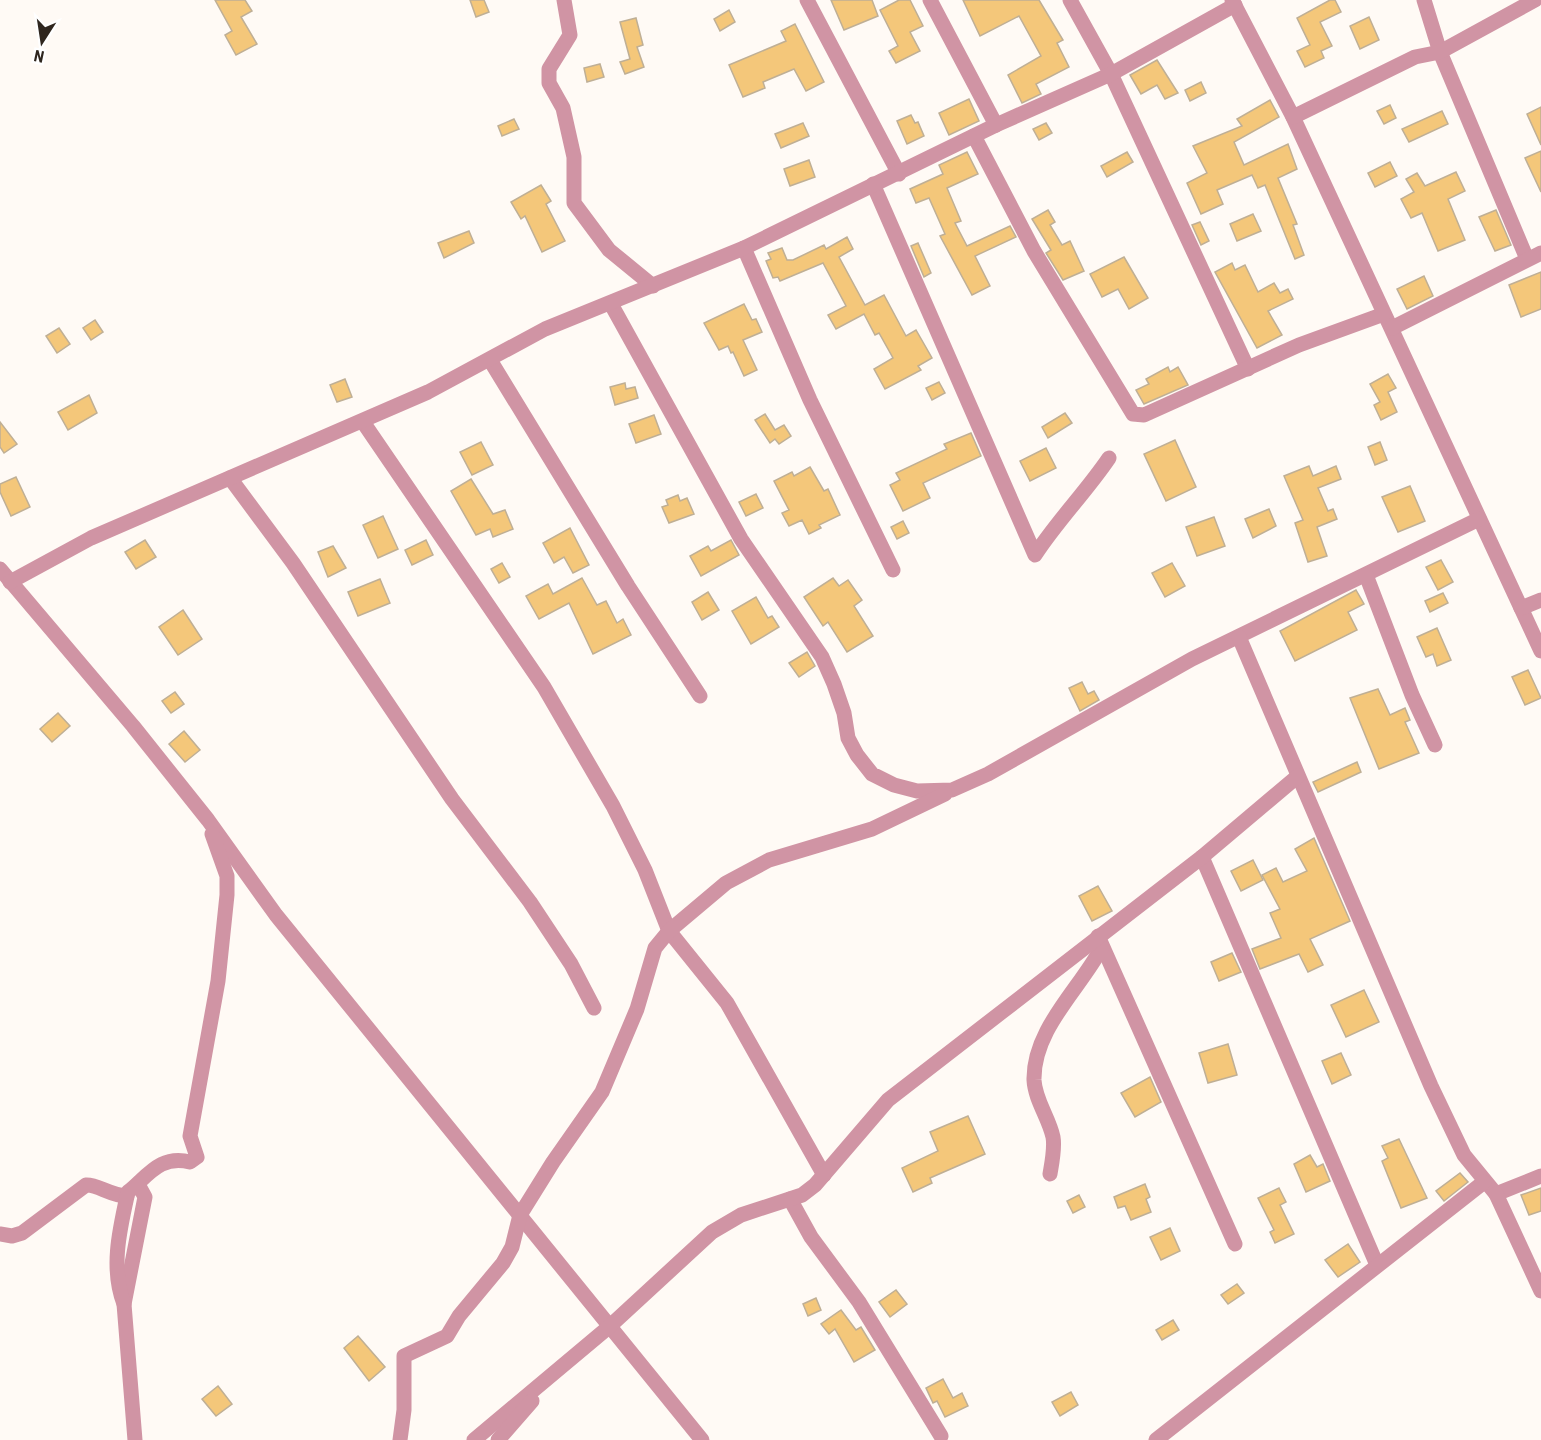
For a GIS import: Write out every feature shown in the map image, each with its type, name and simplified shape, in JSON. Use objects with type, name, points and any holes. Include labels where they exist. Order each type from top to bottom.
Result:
[{"type":"street","points":[[564,0],[570,35],[549,69],[549,83],[563,108],[574,157],[574,203],[609,249],[652,286]]},
{"type":"street","points":[[807,0],[899,174]]},
{"type":"street","points":[[930,0],[996,125]]},
{"type":"street","points":[[1070,0],[1112,74],[1248,369]]},
{"type":"street","points":[[1392,328],[1534,256],[1440,52],[1424,0]]},
{"type":"street","points":[[1293,117],[1414,57],[1440,52],[1535,0]]},
{"type":"street","points":[[10,582],[91,538],[363,422],[490,360],[545,329],[744,248],[996,125],[1112,74],[1234,2],[1293,117],[1541,651]]},
{"type":"street","points":[[974,136],[1034,251],[1130,413],[1144,415],[1299,345],[1384,314]]},
{"type":"street","points":[[873,184],[1035,555],[1052,529],[1094,481],[1109,458]]},
{"type":"street","points":[[744,248],[810,400],[893,570]]},
{"type":"street","points":[[611,304],[741,538],[822,657],[844,713],[848,738],[857,755],[872,774],[894,785],[917,791],[952,790]]},
{"type":"street","points":[[490,360],[628,586],[700,696]]},
{"type":"street","points":[[363,422],[544,687],[614,806],[645,870],[669,931],[728,1003],[824,1175]]},
{"type":"street","points":[[230,478],[293,563],[452,799],[530,902],[571,964],[594,1008]]},
{"type":"street","points":[[400,1440],[404,1410],[404,1356],[447,1336],[459,1316],[503,1263],[512,1247],[520,1215],[602,1092],[637,1009],[655,948],[669,931],[726,884],[769,860],[873,829],[988,774],[1192,659],[1479,519]]},
{"type":"street","points":[[0,569],[133,726],[208,820],[276,915],[702,1440]]},
{"type":"street","points":[[1366,575],[1412,695],[1435,745]]},
{"type":"street","points":[[1521,608],[1541,600]]},
{"type":"street","points":[[1239,637],[1449,1126],[1464,1155],[1496,1194],[1541,1291]]},
{"type":"street","points":[[474,1440],[610,1326],[697,1245],[726,1222],[802,1195],[824,1175],[888,1100],[1100,942],[1298,776]]},
{"type":"street","points":[[135,1440],[124,1304],[117,1286],[117,1255],[133,1191],[148,1171],[174,1160],[190,1162],[197,1157],[190,1136],[218,981],[227,895],[227,876],[208,820]]},
{"type":"street","points":[[1202,857],[1377,1265]]},
{"type":"street","points":[[1050,1174],[1053,1137],[1034,1082],[1036,1063],[1053,1023],[1092,967],[1100,942]]},
{"type":"street","points":[[1100,942],[1235,1244]]},
{"type":"street","points":[[1496,1194],[1541,1176]]},
{"type":"street","points":[[1156,1440],[1484,1182]]},
{"type":"street","points":[[1,1236],[22,1233],[86,1185],[95,1185],[110,1195],[133,1191]]},
{"type":"street","points":[[790,1199],[811,1237],[859,1302],[941,1436]]},
{"type":"street","points":[[498,1440],[531,1402],[534,1389]]},
{"type":"building","points":[[215,0],[245,0],[252,11],[241,17],[257,44],[236,55],[225,35],[232,31]]},
{"type":"building","points":[[470,0],[484,0],[489,12],[476,17]]},
{"type":"building","points":[[831,0],[872,0],[878,16],[844,30]]},
{"type":"building","points":[[899,0],[910,0],[923,26],[910,32],[920,51],[896,63],[889,51],[898,46],[880,10]]},
{"type":"building","points":[[963,0],[1039,0],[1063,40],[1057,43],[1069,67],[1036,84],[1041,94],[1022,103],[1008,75],[1041,56],[1019,16],[980,36]]},
{"type":"building","points":[[1330,0],[1335,0],[1341,12],[1320,22],[1332,46],[1321,51],[1324,58],[1305,67],[1297,51],[1310,45],[1297,18]]},
{"type":"building","points":[[729,10],[735,22],[720,31],[714,19]]},
{"type":"building","points":[[1369,17],[1379,40],[1360,49],[1350,26]]},
{"type":"building","points":[[636,18],[643,45],[637,47],[644,67],[625,74],[620,62],[630,59],[620,22]]},
{"type":"building","points":[[795,24],[824,82],[806,91],[794,69],[763,82],[765,88],[743,97],[729,65],[786,41],[781,31]]},
{"type":"building","points":[[1157,60],[1178,93],[1165,99],[1157,85],[1141,94],[1130,75]]},
{"type":"building","points":[[600,64],[604,77],[587,82],[584,68]]},
{"type":"building","points":[[1201,82],[1206,93],[1190,101],[1185,90]]},
{"type":"building","points":[[969,99],[979,121],[949,135],[939,113]]},
{"type":"building","points":[[1270,100],[1279,117],[1234,142],[1244,165],[1288,144],[1297,169],[1278,178],[1297,224],[1293,225],[1304,255],[1295,259],[1265,185],[1258,188],[1252,175],[1217,190],[1223,204],[1201,214],[1187,183],[1207,173],[1193,146],[1242,126],[1237,119]]},
{"type":"building","points":[[1390,105],[1396,118],[1384,124],[1377,111]]},
{"type":"building","points":[[1541,107],[1541,145],[1527,114]]},
{"type":"building","points":[[1442,111],[1448,124],[1409,142],[1402,129]]},
{"type":"building","points":[[911,115],[915,123],[918,122],[924,136],[907,144],[897,121]]},
{"type":"building","points":[[514,119],[519,129],[502,136],[498,126]]},
{"type":"building","points":[[803,123],[809,136],[781,148],[775,134]]},
{"type":"building","points":[[1046,123],[1052,133],[1039,140],[1033,129]]},
{"type":"building","points":[[1541,151],[1541,192],[1525,158]]},
{"type":"building","points":[[967,152],[978,174],[947,188],[961,221],[955,223],[967,246],[1010,226],[1016,237],[975,256],[990,286],[972,295],[940,236],[945,234],[929,198],[916,203],[910,189],[943,174],[939,165]]},
{"type":"building","points":[[1127,152],[1133,162],[1107,177],[1101,166]]},
{"type":"building","points":[[809,160],[815,177],[790,186],[784,169]]},
{"type":"building","points":[[1390,162],[1397,176],[1375,187],[1368,173]]},
{"type":"building","points":[[1456,172],[1465,191],[1448,199],[1465,240],[1438,251],[1422,213],[1411,218],[1401,199],[1414,192],[1406,179],[1417,173],[1425,186]]},
{"type":"building","points":[[541,185],[551,201],[546,204],[565,241],[542,252],[525,216],[521,219],[511,202]]},
{"type":"building","points":[[1048,210],[1055,222],[1050,225],[1062,245],[1070,241],[1084,271],[1063,280],[1046,253],[1051,250],[1032,219]]},
{"type":"building","points":[[1496,210],[1511,245],[1495,251],[1479,217]]},
{"type":"building","points":[[1253,214],[1261,231],[1237,241],[1230,224]]},
{"type":"building","points":[[1200,222],[1209,241],[1201,245],[1192,225]]},
{"type":"building","points":[[469,231],[474,243],[444,258],[438,243]]},
{"type":"building","points":[[847,237],[853,249],[839,257],[865,305],[884,295],[906,336],[916,330],[932,358],[918,366],[921,370],[885,389],[874,369],[893,358],[879,333],[875,335],[864,314],[836,329],[828,315],[846,306],[823,263],[780,281],[778,277],[773,278],[766,261],[771,259],[768,253],[782,248],[787,260],[793,260],[824,245],[826,249]]},
{"type":"building","points":[[918,243],[931,273],[924,277],[911,246]]},
{"type":"building","points":[[1124,257],[1148,298],[1129,309],[1118,289],[1102,297],[1090,274]]},
{"type":"building","points":[[1232,263],[1235,270],[1245,265],[1258,292],[1274,283],[1280,293],[1288,289],[1293,299],[1268,311],[1282,335],[1257,348],[1215,272]]},
{"type":"building","points":[[1541,272],[1541,309],[1521,317],[1509,285]]},
{"type":"building","points":[[1424,276],[1433,296],[1407,309],[1397,289]]},
{"type":"building","points":[[744,304],[752,320],[756,319],[762,332],[743,340],[757,370],[744,376],[733,352],[731,353],[728,346],[719,350],[704,323]]},
{"type":"building","points":[[95,320],[103,332],[91,340],[83,328]]},
{"type":"building","points":[[59,328],[70,344],[57,353],[46,336]]},
{"type":"building","points":[[1168,367],[1170,372],[1178,367],[1188,385],[1144,404],[1136,390],[1149,384],[1146,379]]},
{"type":"building","points":[[1388,374],[1396,388],[1388,392],[1397,412],[1381,420],[1374,405],[1380,402],[1370,384]]},
{"type":"building","points":[[345,379],[352,397],[337,402],[330,385]]},
{"type":"building","points":[[939,382],[945,393],[932,400],[926,388]]},
{"type":"building","points":[[625,383],[626,389],[635,387],[638,398],[615,405],[610,387]]},
{"type":"building","points":[[89,395],[97,413],[68,430],[58,412]]},
{"type":"building","points":[[1065,413],[1072,423],[1048,438],[1042,427]]},
{"type":"building","points":[[765,414],[775,430],[784,425],[791,436],[779,444],[775,439],[770,443],[755,420]]},
{"type":"building","points":[[654,415],[661,434],[636,443],[629,424]]},
{"type":"building","points":[[0,422],[17,444],[4,453],[0,447]]},
{"type":"building","points":[[971,433],[981,456],[923,483],[930,498],[903,511],[890,485],[900,480],[896,473],[947,449],[944,444]]},
{"type":"building","points":[[1175,440],[1196,487],[1166,501],[1144,454]]},
{"type":"building","points":[[481,442],[493,465],[472,475],[460,452]]},
{"type":"building","points":[[1380,442],[1387,460],[1375,465],[1368,447]]},
{"type":"building","points":[[1046,448],[1056,468],[1030,481],[1020,461]]},
{"type":"building","points":[[1309,466],[1313,476],[1336,466],[1341,479],[1318,488],[1328,511],[1333,509],[1337,519],[1317,527],[1327,556],[1308,562],[1295,523],[1303,520],[1284,476]]},
{"type":"building","points":[[810,467],[824,491],[828,489],[840,515],[819,525],[821,528],[809,534],[802,520],[789,526],[782,513],[789,510],[774,481],[792,472],[794,476]]},
{"type":"building","points":[[16,477],[30,507],[11,516],[0,492],[0,484]]},
{"type":"building","points":[[471,479],[493,514],[505,510],[513,529],[493,537],[490,529],[476,535],[451,491]]},
{"type":"building","points":[[1410,486],[1425,521],[1398,532],[1382,497]]},
{"type":"building","points":[[756,494],[763,508],[746,516],[739,502]]},
{"type":"building","points":[[678,495],[680,501],[687,498],[694,514],[669,523],[662,507],[668,505],[666,500]]},
{"type":"building","points":[[1269,509],[1276,526],[1253,538],[1245,519]]},
{"type":"building","points":[[383,516],[398,549],[378,558],[363,525]]},
{"type":"building","points":[[1214,517],[1225,546],[1197,556],[1186,527]]},
{"type":"building","points":[[903,521],[909,533],[897,539],[891,527]]},
{"type":"building","points":[[570,528],[589,565],[573,573],[564,557],[554,563],[543,543]]},
{"type":"building","points":[[145,540],[156,557],[136,569],[125,552]]},
{"type":"building","points":[[426,540],[433,555],[412,565],[405,550]]},
{"type":"building","points":[[731,540],[739,555],[701,576],[690,556],[708,546],[711,551]]},
{"type":"building","points":[[333,546],[346,568],[328,577],[318,552]]},
{"type":"building","points":[[1441,560],[1453,582],[1438,590],[1426,567]]},
{"type":"building","points":[[502,563],[510,577],[499,583],[491,569]]},
{"type":"building","points":[[1172,563],[1185,586],[1165,597],[1152,573]]},
{"type":"building","points":[[582,578],[597,605],[606,601],[617,623],[623,619],[631,635],[593,654],[569,603],[539,619],[526,596],[548,584],[553,594]]},
{"type":"building","points":[[833,578],[839,586],[848,580],[862,600],[854,606],[873,636],[847,652],[828,622],[823,626],[804,597]]},
{"type":"building","points":[[380,579],[390,603],[358,616],[348,592]]},
{"type":"building","points":[[1356,590],[1364,604],[1348,612],[1357,630],[1295,661],[1280,631]]},
{"type":"building","points":[[708,592],[719,610],[702,620],[692,602]]},
{"type":"building","points":[[1443,593],[1448,603],[1430,612],[1425,601]]},
{"type":"building","points":[[756,597],[768,618],[772,616],[779,627],[751,644],[732,611]]},
{"type":"building","points":[[183,610],[202,639],[178,655],[159,627]]},
{"type":"building","points":[[1437,628],[1451,660],[1437,666],[1433,654],[1426,657],[1417,637]]},
{"type":"building","points":[[807,652],[815,666],[799,677],[789,663]]},
{"type":"building","points":[[1528,670],[1541,698],[1525,705],[1512,677]]},
{"type":"building","points":[[1082,682],[1088,694],[1094,691],[1099,700],[1080,711],[1069,688]]},
{"type":"building","points":[[1378,689],[1390,715],[1405,708],[1410,720],[1405,722],[1419,753],[1379,769],[1350,698]]},
{"type":"building","points":[[175,692],[184,704],[171,713],[162,701]]},
{"type":"building","points":[[58,713],[70,726],[52,742],[40,729]]},
{"type":"building","points":[[184,731],[200,750],[185,762],[169,744]]},
{"type":"building","points":[[1357,762],[1361,772],[1318,792],[1313,782]]},
{"type":"building","points":[[1314,838],[1350,921],[1310,939],[1323,965],[1308,972],[1299,954],[1260,969],[1252,949],[1281,938],[1270,913],[1280,909],[1262,875],[1276,868],[1283,882],[1307,871],[1295,849]]},
{"type":"building","points":[[1253,860],[1263,880],[1241,891],[1231,871]]},
{"type":"building","points":[[1098,886],[1112,911],[1092,921],[1079,896]]},
{"type":"building","points":[[1232,953],[1241,972],[1219,981],[1211,962]]},
{"type":"building","points":[[1364,990],[1379,1022],[1346,1037],[1331,1005]]},
{"type":"building","points":[[1228,1044],[1237,1075],[1208,1083],[1199,1053]]},
{"type":"building","points":[[1341,1053],[1351,1075],[1332,1084],[1322,1061]]},
{"type":"building","points":[[1150,1077],[1161,1102],[1135,1117],[1121,1093]]},
{"type":"building","points":[[968,1116],[985,1154],[930,1178],[932,1183],[913,1192],[902,1168],[938,1151],[930,1132]]},
{"type":"building","points":[[1399,1139],[1427,1198],[1401,1208],[1382,1161],[1388,1158],[1382,1146]]},
{"type":"building","points":[[1310,1155],[1317,1167],[1323,1164],[1330,1181],[1306,1192],[1294,1164]]},
{"type":"building","points":[[1460,1173],[1468,1182],[1444,1201],[1436,1191]]},
{"type":"building","points":[[1145,1184],[1150,1197],[1146,1199],[1151,1212],[1131,1220],[1125,1206],[1118,1208],[1114,1197]]},
{"type":"building","points":[[1279,1188],[1286,1202],[1280,1205],[1294,1234],[1275,1243],[1270,1232],[1274,1230],[1258,1198]]},
{"type":"building","points":[[1541,1188],[1541,1211],[1529,1215],[1521,1195]]},
{"type":"building","points":[[1079,1195],[1085,1207],[1073,1213],[1067,1201]]},
{"type":"building","points":[[1170,1228],[1180,1251],[1161,1260],[1150,1237]]},
{"type":"building","points":[[1348,1244],[1360,1262],[1338,1277],[1325,1260]]},
{"type":"building","points":[[1237,1284],[1244,1293],[1228,1304],[1221,1295]]},
{"type":"building","points":[[896,1290],[907,1304],[890,1317],[879,1302]]},
{"type":"building","points":[[816,1298],[821,1310],[808,1316],[803,1304]]},
{"type":"building","points":[[841,1310],[856,1330],[861,1327],[875,1350],[854,1362],[835,1329],[829,1334],[821,1324]]},
{"type":"building","points":[[1173,1320],[1179,1330],[1162,1340],[1156,1330]]},
{"type":"building","points":[[358,1336],[385,1367],[369,1381],[344,1348]]},
{"type":"building","points":[[943,1379],[953,1398],[962,1393],[968,1406],[945,1417],[937,1401],[933,1403],[926,1388]]},
{"type":"building","points":[[218,1386],[232,1404],[216,1416],[202,1399]]},
{"type":"building","points":[[1071,1392],[1078,1405],[1060,1416],[1052,1402]]}]
